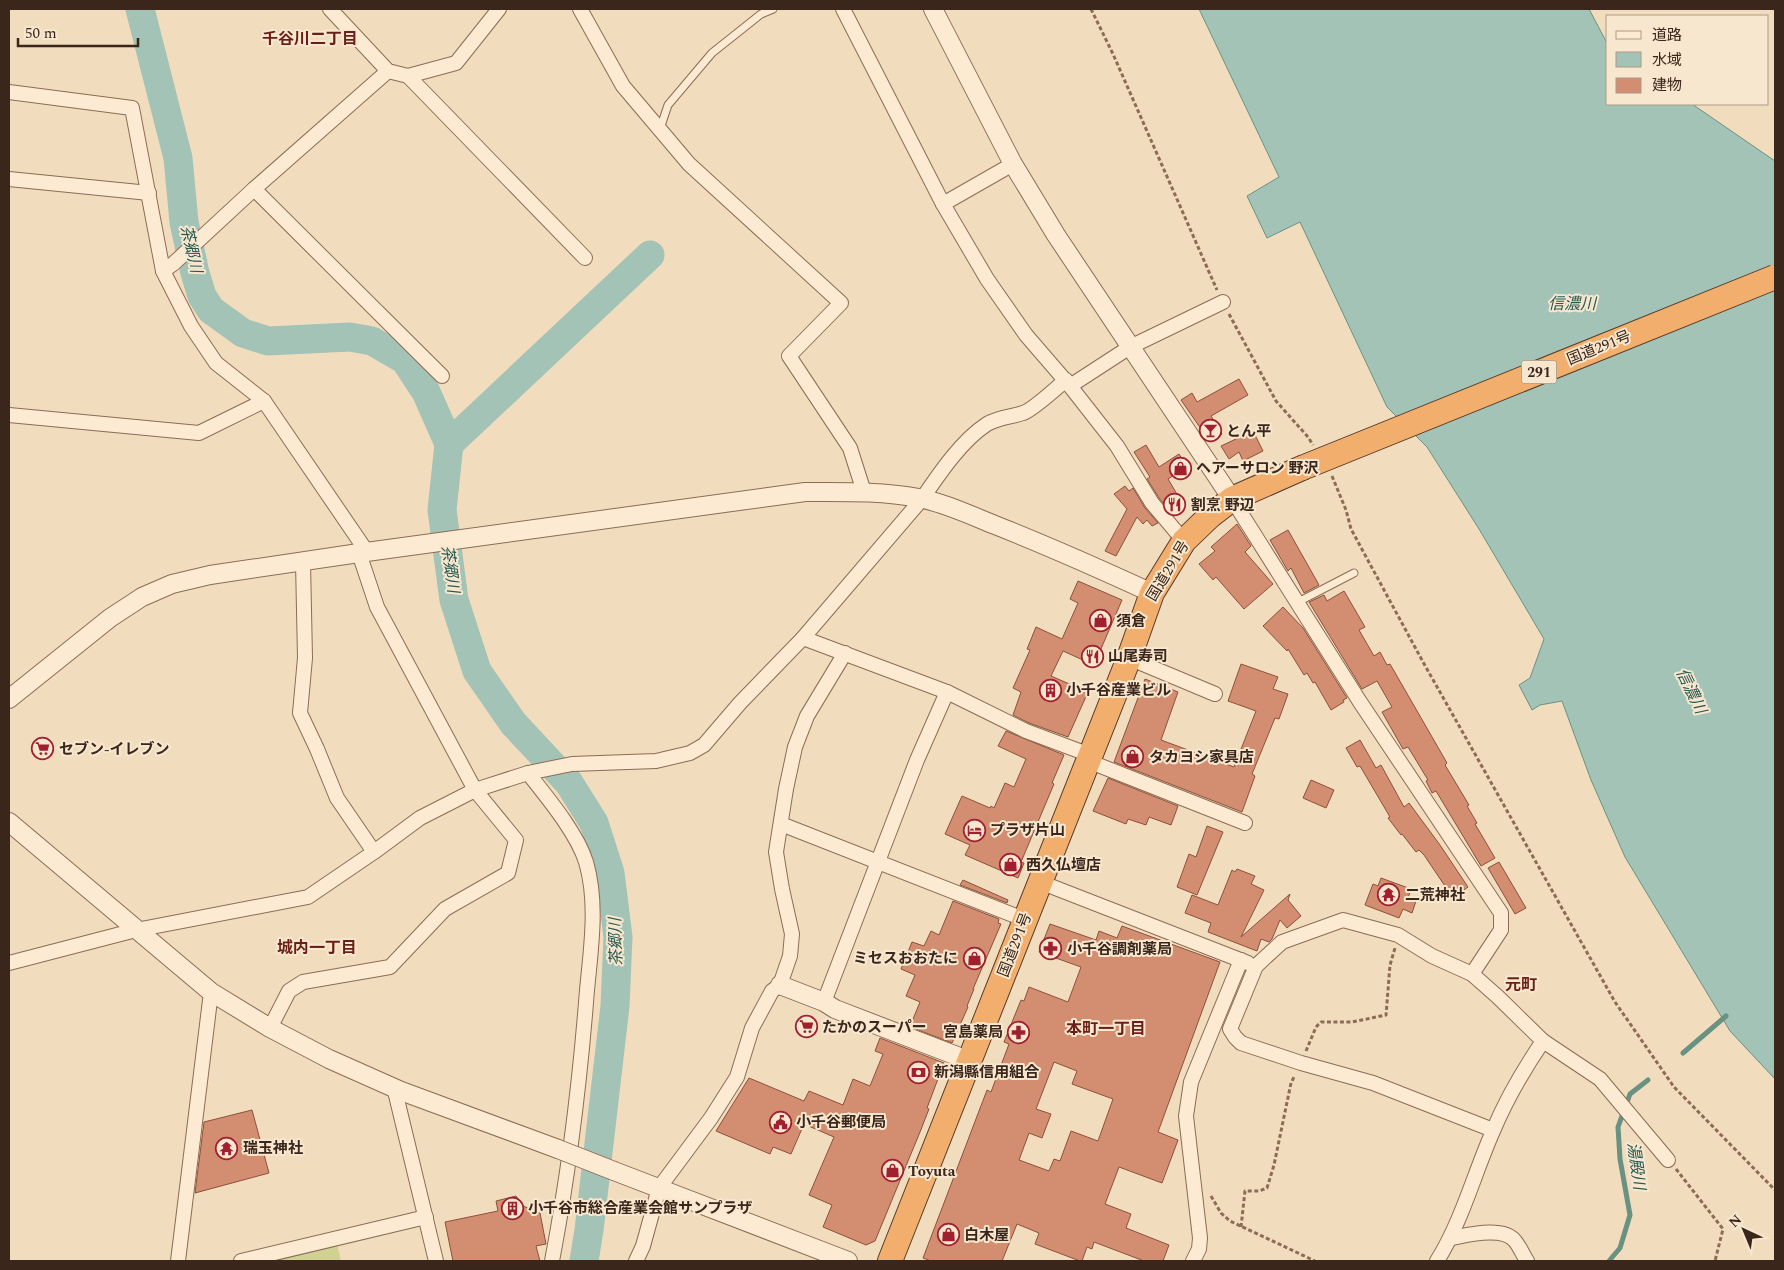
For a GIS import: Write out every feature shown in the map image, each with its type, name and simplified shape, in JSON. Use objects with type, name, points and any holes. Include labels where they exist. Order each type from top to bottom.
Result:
[{"type":"highway","name":"国道291号","points":[[890,1261],[1129,658],[1152,593],[1184,541],[1210,516],[1232,499],[1310,460],[1775,277]]},
{"type":"street","points":[[330,9],[388,71],[408,76],[456,63],[499,9]]},
{"type":"street","points":[[580,9],[623,86],[689,164],[841,303],[789,356],[850,448],[864,492]]},
{"type":"street","points":[[843,9],[943,204],[987,279],[1020,327],[1068,383],[1117,446],[1152,503],[1184,541]]},
{"type":"street","points":[[933,9],[1013,164],[1056,235],[1232,499],[1360,702],[1501,913],[1501,930],[1472,974]]},
{"type":"street","points":[[168,267],[388,71]]},
{"type":"street","points":[[408,76],[586,258]]},
{"type":"street","points":[[9,92],[132,108],[149,193],[168,267],[191,326],[216,363],[264,401],[363,552],[377,607],[476,790],[516,840],[508,873],[445,909],[390,967],[303,982],[289,991],[270,1028]]},
{"type":"street","points":[[943,204],[1013,164]]},
{"type":"street","points":[[9,179],[149,193]]},
{"type":"street","points":[[254,190],[442,376]]},
{"type":"street","points":[[9,963],[136,930],[308,897],[420,818],[476,790],[533,772],[572,764],[656,761],[690,753],[704,746],[740,703],[803,638],[922,499],[960,449],[984,426],[1006,416],[1025,413],[1068,383],[1130,347],[1223,302]]},
{"type":"street","points":[[9,415],[199,433],[264,401]]},
{"type":"street","points":[[9,699],[110,618],[142,597],[172,584],[210,575],[363,552],[805,492],[864,492],[922,499],[956,510],[1043,544],[1152,593]]},
{"type":"street","points":[[303,562],[305,658],[300,713],[337,798],[374,852]]},
{"type":"street","points":[[803,638],[947,692],[1026,731],[1245,823]]},
{"type":"street","points":[[636,1261],[643,1246],[659,1188],[711,1118],[737,1077],[752,1028],[772,991],[780,985],[790,956],[792,934],[776,852],[786,789],[796,747],[807,716],[845,653]]},
{"type":"street","points":[[1129,658],[1215,694]]},
{"type":"street","points":[[824,1002],[917,760],[947,692]]},
{"type":"street","points":[[533,772],[571,832],[585,860],[590,880],[592,904],[592,928],[583,1046],[561,1212],[552,1261]]},
{"type":"street","points":[[9,822],[211,992],[270,1028],[329,1059],[394,1087],[848,1261]]},
{"type":"street","points":[[781,824],[1026,920]]},
{"type":"street","points":[[1040,882],[1256,966]]},
{"type":"street","points":[[1493,1130],[1373,1083],[1302,1063],[1242,1042],[1234,1037],[1230,1029],[1256,966],[1282,942],[1343,920],[1398,936],[1432,956],[1472,974],[1543,1041],[1600,1079],[1668,1160]]},
{"type":"street","points":[[1193,1261],[1199,1249],[1200,1238],[1186,1116],[1191,1082],[1241,960]]},
{"type":"street","points":[[780,985],[824,1002],[835,1009],[970,1060]]},
{"type":"street","points":[[178,1261],[211,992]]},
{"type":"street","points":[[1437,1261],[1451,1238],[1493,1130],[1527,1064],[1543,1041]]},
{"type":"street","points":[[394,1087],[436,1261]]},
{"type":"street","points":[[241,1261],[426,1217]]},
{"type":"street","points":[[1451,1238],[1471,1234],[1504,1233],[1515,1240],[1527,1261]]},
{"type":"lane","points":[[660,130],[668,105],[712,53],[760,14],[773,9]]},
{"type":"lane","points":[[1298,602],[1354,573]]},
{"type":"path","points":[[1091,9],[1113,54],[1223,302],[1276,401],[1308,437],[1310,460]]},
{"type":"path","points":[[1331,474],[1336,482],[1355,537],[1616,1002],[1674,1087],[1775,1190]]},
{"type":"path","points":[[1668,1160],[1723,1229],[1715,1261]]},
{"type":"path","points":[[1209,1190],[1214,1203],[1230,1221],[1316,1261]]},
{"type":"green space","points":[[337,1244],[341,1261],[265,1261]]},
{"type":"water","name":"信濃川","points":[[1199,9],[1589,9],[1606,41],[1606,105],[1693,105],[1775,161],[1775,1079],[1730,1031],[1625,857],[1591,780],[1562,701],[1540,705],[1532,710],[1519,685],[1530,678],[1544,639],[1479,529],[1427,447],[1387,407],[1300,222],[1267,238],[1247,196],[1279,177]]},
{"type":"building","points":[[1239,379],[1248,395],[1211,416],[1222,434],[1210,442],[1181,400],[1192,393],[1197,402]]},
{"type":"building","points":[[1253,431],[1263,451],[1243,461],[1239,452],[1229,459],[1221,446]]},
{"type":"building","points":[[1146,445],[1159,467],[1179,454],[1187,467],[1168,479],[1184,506],[1172,514],[1147,479],[1150,477],[1134,452]]},
{"type":"building","points":[[1125,486],[1129,491],[1133,488],[1145,508],[1158,523],[1152,526],[1147,520],[1143,524],[1137,517],[1116,556],[1105,551],[1127,509],[1114,494]]},
{"type":"building","points":[[1237,524],[1251,546],[1245,552],[1273,584],[1244,609],[1216,577],[1213,580],[1199,564],[1215,551],[1211,547]]},
{"type":"building","points":[[1288,530],[1319,585],[1304,593],[1291,568],[1288,571],[1270,540]]},
{"type":"building","points":[[1078,581],[1122,600],[1094,665],[1063,651],[1051,676],[1088,692],[1068,737],[1013,715],[1021,692],[1013,688],[1030,650],[1027,649],[1036,627],[1062,639],[1078,603],[1070,599]]},
{"type":"building","points":[[1344,591],[1365,627],[1359,630],[1374,656],[1380,652],[1387,665],[1390,664],[1469,805],[1467,806],[1477,823],[1475,824],[1495,858],[1481,866],[1436,791],[1432,793],[1426,781],[1428,780],[1408,747],[1403,749],[1382,712],[1392,707],[1377,681],[1362,689],[1309,602],[1324,595],[1327,601]]},
{"type":"building","points":[[1283,607],[1303,628],[1347,698],[1331,710],[1315,682],[1313,683],[1307,673],[1304,675],[1288,649],[1287,651],[1263,626]]},
{"type":"building","points":[[1241,664],[1278,677],[1273,689],[1288,694],[1279,719],[1275,718],[1252,774],[1255,776],[1242,812],[1114,762],[1145,679],[1178,692],[1161,740],[1234,767],[1256,711],[1228,701]]},
{"type":"building","points":[[1006,731],[1064,755],[1052,783],[1054,784],[1021,862],[1024,863],[1018,878],[965,855],[970,845],[945,834],[962,796],[994,808],[1005,783],[1014,787],[1026,759],[998,746]]},
{"type":"building","points":[[1360,740],[1376,768],[1381,765],[1404,807],[1409,803],[1468,887],[1453,898],[1424,855],[1419,850],[1416,852],[1388,818],[1390,817],[1360,766],[1357,767],[1346,748]]},
{"type":"building","points":[[1108,778],[1178,806],[1171,825],[1149,817],[1146,825],[1128,819],[1126,824],[1093,811]]},
{"type":"building","points":[[1311,780],[1334,790],[1326,808],[1303,798]]},
{"type":"building","points":[[1207,826],[1223,832],[1197,895],[1177,887],[1189,854],[1196,857]]},
{"type":"building","points":[[1499,862],[1526,908],[1515,914],[1488,868]]},
{"type":"building","points":[[1237,869],[1255,876],[1251,884],[1264,890],[1241,937],[1290,894],[1288,900],[1301,916],[1287,928],[1280,920],[1272,939],[1269,942],[1261,939],[1257,951],[1208,932],[1211,923],[1185,913],[1192,895],[1218,905],[1232,870],[1235,872]]},
{"type":"building","points":[[1381,878],[1411,889],[1408,898],[1416,901],[1412,913],[1403,909],[1399,918],[1365,905],[1373,884],[1378,886]]},
{"type":"building","points":[[963,880],[1008,900],[1007,903],[960,885]]},
{"type":"building","points":[[953,901],[999,919],[998,923],[1001,924],[952,1043],[908,1026],[909,1023],[911,1024],[920,1002],[906,996],[915,975],[901,969],[912,942],[924,946],[931,931],[939,935]]},
{"type":"building","points":[[1050,924],[1096,940],[1099,931],[1117,938],[1122,926],[1220,962],[1158,1132],[1178,1140],[1162,1183],[1119,1167],[1105,1204],[1131,1214],[1126,1228],[1169,1245],[1163,1261],[1144,1261],[1094,1242],[1092,1249],[1087,1247],[1082,1261],[1080,1261],[1035,1244],[1039,1233],[1017,1224],[1002,1261],[931,1261],[923,1258],[987,1090],[991,1092],[1009,1044],[1004,1042],[1021,1000],[1024,1001],[1029,987],[1068,1002],[1081,967],[1039,952]],"holes":[[[1054,1062],[1077,1071],[1072,1084],[1113,1099],[1098,1141],[1071,1131],[1060,1161],[1054,1159],[1049,1171],[1019,1160],[1029,1133],[1042,1138],[1051,1114],[1036,1109]]]},
{"type":"building","points":[[880,1038],[944,1063],[927,1108],[929,1109],[875,1241],[866,1245],[823,1227],[832,1205],[809,1195],[834,1137],[804,1124],[791,1154],[773,1147],[770,1154],[716,1131],[749,1078],[804,1101],[809,1091],[843,1105],[853,1079],[870,1086],[883,1054],[875,1051]]},
{"type":"building","name":"瑞玉神社","points":[[252,1110],[269,1173],[195,1193],[204,1122]]},
{"type":"building","name":"小千谷市総合産業会館サンプラザ","points":[[516,1196],[523,1206],[540,1213],[546,1244],[536,1246],[540,1261],[453,1261],[445,1222],[498,1211],[496,1201]]},
{"type":"waterway","name":"茶郷川","points":[[140,9],[178,158],[184,222],[202,296],[211,310],[243,333],[268,341],[350,337],[372,341],[405,360],[426,392],[449,444],[442,510],[454,600],[477,671],[513,723],[569,783],[594,823],[610,873],[618,937],[615,1006],[584,1261]]},
{"type":"waterway","points":[[449,444],[650,255]]},
{"type":"waterway","name":"湯殿川","points":[[1683,1053],[1726,1016]]},
{"type":"waterway","name":"湯殿川","points":[[1609,1261],[1620,1248],[1630,1215],[1620,1159],[1618,1127],[1630,1094],[1648,1080]]},
{"type":"place","name":"とん平","points":[[1210,431]]},
{"type":"place","name":"ヘアーサロン 野沢","points":[[1180,468]]},
{"type":"place","name":"割烹 野辺","points":[[1175,505]]},
{"type":"place","name":"須倉","points":[[1100,621]]},
{"type":"place","name":"山尾寿司","points":[[1092,656]]},
{"type":"place","name":"小千谷産業ビル","points":[[1050,690]]},
{"type":"place","name":"セブン-イレブン","points":[[43,749]]},
{"type":"place","name":"タカヨシ家具店","points":[[1133,757]]},
{"type":"place","name":"プラザ片山","points":[[974,830]]},
{"type":"place","name":"西久仏壇店","points":[[1010,865]]},
{"type":"place","name":"二荒神社","points":[[1389,895]]},
{"type":"place","name":"小千谷調剤薬局","points":[[1051,949]]},
{"type":"place","name":"ミセスおおたに","points":[[974,958]]},
{"type":"place","name":"たかのスーパー","points":[[806,1027]]},
{"type":"place","name":"宮島薬局","points":[[1019,1032]]},
{"type":"place","name":"新潟縣信用組合","points":[[918,1072]]},
{"type":"place","name":"小千谷郵便局","points":[[780,1122]]},
{"type":"place","name":"瑞玉神社","points":[[227,1148]]},
{"type":"place","name":"Toyuta","points":[[892,1171]]},
{"type":"place","name":"小千谷市総合産業会館サンプラザ","points":[[512,1208]]},
{"type":"place","name":"白木屋","points":[[948,1235]]},
{"type":"district","name":"千谷川二丁目","points":[[310,39]]},
{"type":"district","name":"城内一丁目","points":[[317,948]]},
{"type":"district","name":"元町","points":[[1521,985]]},
{"type":"district","name":"本町一丁目","points":[[1106,1029]]}]
